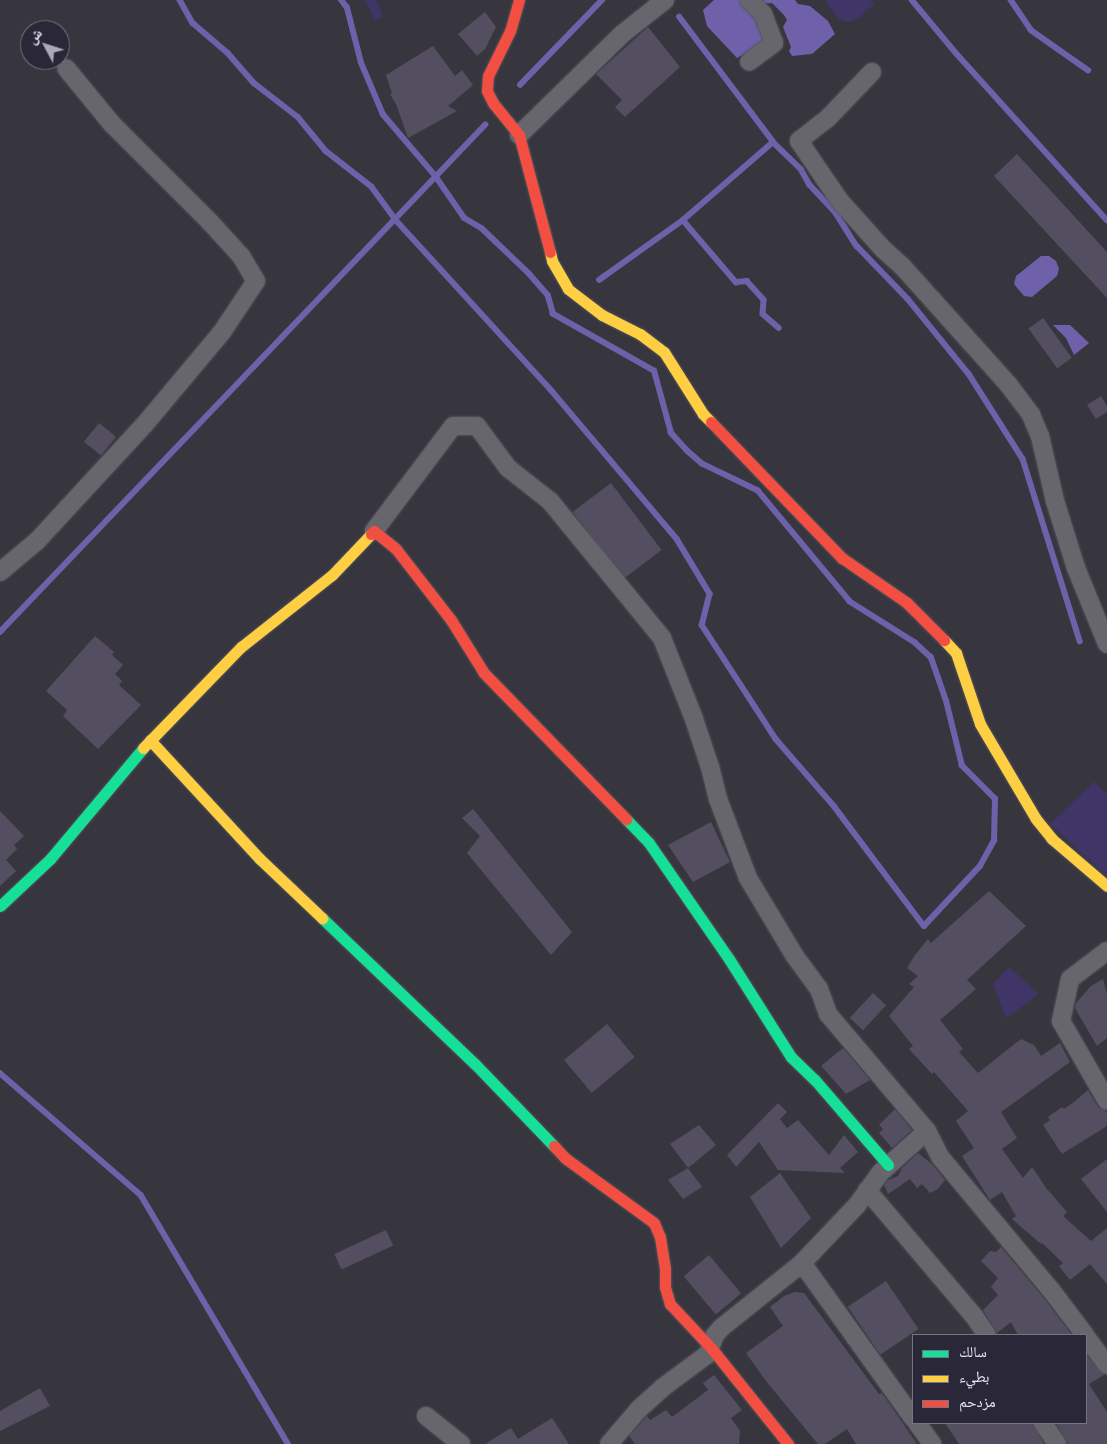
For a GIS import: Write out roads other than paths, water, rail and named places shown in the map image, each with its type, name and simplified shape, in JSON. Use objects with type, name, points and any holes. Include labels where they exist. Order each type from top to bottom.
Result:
[{"type":"street","points":[[519,0],[510,31],[491,68],[487,91],[493,103],[519,135],[552,262],[568,289],[602,315],[640,334],[664,352],[703,414],[842,558],[906,602],[956,653],[980,724],[1036,819],[1052,838],[1107,886]]},
{"type":"street","points":[[519,135],[621,35],[665,0]]},
{"type":"street","points":[[749,0],[763,14],[774,42],[749,62]]},
{"type":"street","points":[[0,572],[37,541],[145,424],[222,332],[256,281],[235,249],[112,124],[68,70]]},
{"type":"street","points":[[872,72],[828,118],[799,141],[840,201],[883,249],[902,266],[1008,384],[1031,415],[1040,436],[1055,501],[1076,568],[1107,644]]},
{"type":"street","points":[[0,906],[50,859],[150,740],[240,647],[332,575],[374,531],[453,426],[477,426],[508,468],[550,501],[662,638],[694,719],[710,767],[718,799],[748,878],[794,955],[819,989],[828,1014],[927,1131],[941,1158],[1051,1290],[1084,1334]]},
{"type":"street","points":[[374,531],[396,549],[416,573],[451,620],[484,674],[649,843],[729,959],[791,1057],[815,1080],[888,1165]]},
{"type":"street","points":[[150,740],[260,859],[475,1064],[565,1158],[654,1224],[660,1237],[665,1268],[665,1287],[670,1304],[712,1349],[788,1444]]},
{"type":"street","points":[[1107,951],[1070,979],[1061,1021],[1107,1100]]},
{"type":"street","points":[[618,1440],[662,1388],[712,1349],[715,1335],[721,1328],[802,1263],[857,1206],[867,1190],[888,1165],[927,1131]]},
{"type":"street","points":[[867,1190],[974,1316],[986,1334]]},
{"type":"street","points":[[802,1263],[912,1417]]},
{"type":"street","points":[[1087,1339],[1107,1365]]},
{"type":"street","points":[[426,1416],[461,1444]]},
{"type":"street","points":[[918,1424],[932,1444]]},
{"type":"street","points":[[1044,1424],[1057,1444]]},
{"type":"waterway","points":[[180,0],[193,23],[228,53],[254,83],[298,117],[326,151],[372,187],[395,219],[552,391],[677,539],[710,594],[702,625],[776,739],[834,806],[924,926],[980,866],[994,841],[995,799],[962,766],[946,701],[931,658],[915,643],[850,602],[758,491],[702,464],[687,451],[671,433],[654,371],[553,314],[548,296],[528,273],[482,229],[464,218],[435,176],[383,115],[361,63],[347,8],[341,0]]},
{"type":"waterway","points":[[520,85],[602,0]]},
{"type":"waterway","points":[[912,0],[957,54],[1107,220]]},
{"type":"waterway","points":[[1011,0],[1031,30],[1088,70]]},
{"type":"waterway","points":[[599,280],[683,220],[773,142],[679,17]]},
{"type":"waterway","points":[[0,632],[485,125]]},
{"type":"waterway","points":[[773,142],[801,169],[810,185],[836,213],[857,246],[908,299],[969,374],[1023,459],[1080,641]]},
{"type":"waterway","points":[[683,220],[736,282],[747,281],[764,300],[763,314],[779,328]]},
{"type":"waterway","points":[[0,1073],[141,1195],[288,1444]]}]
